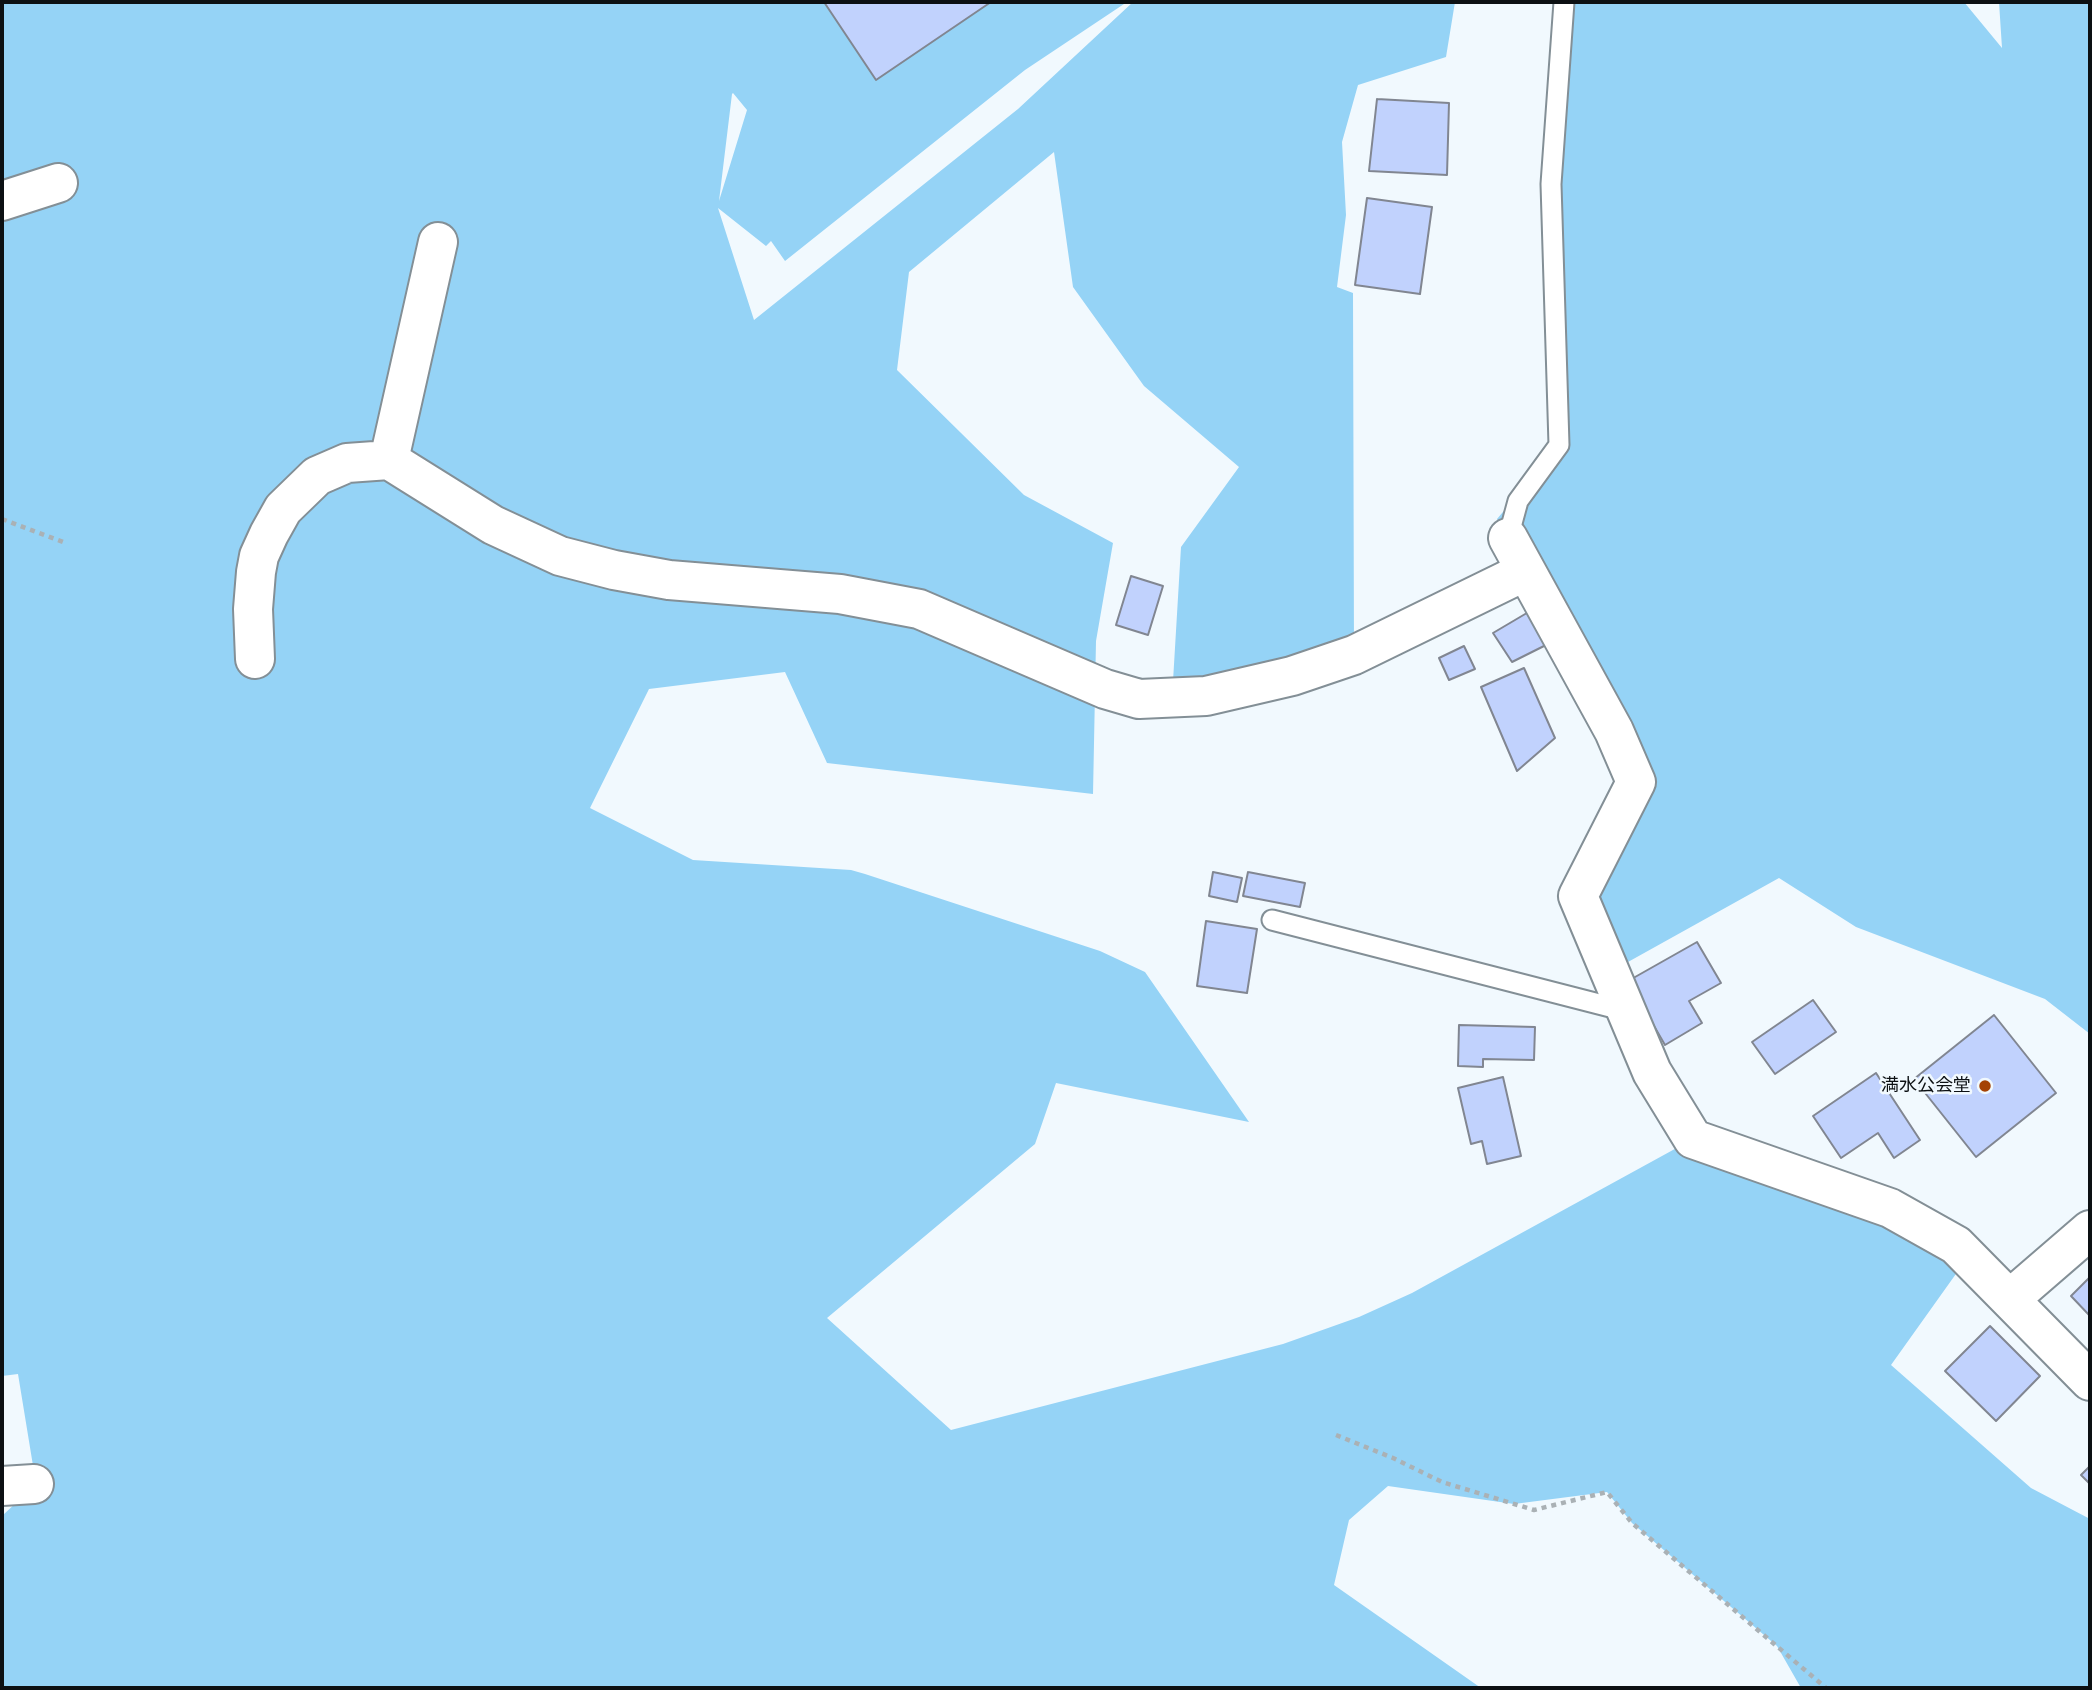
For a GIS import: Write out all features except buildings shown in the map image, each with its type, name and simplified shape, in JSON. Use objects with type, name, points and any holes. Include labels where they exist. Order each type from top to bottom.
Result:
[{"type":"street","points":[[2,201],[58,183]]},
{"type":"street","points":[[390,460],[438,242]]},
{"type":"street","points":[[255,659],[253,609],[259,556],[284,509],[317,476],[347,463],[390,460],[493,525],[560,556],[669,580],[840,594],[919,609],[1105,689],[1139,699],[1206,696],[1292,676],[1353,655],[1517,554],[1614,731],[1636,782],[1578,896],[1652,1072],[1693,1139],[1890,1208],[1956,1245],[2090,1381]]},
{"type":"street","points":[[2010,1299],[2090,1230]]},
{"type":"lane","points":[[1517,554],[1518,501],[1559,445],[1551,184],[1564,2]]},
{"type":"lane","points":[[1272,920],[1626,1011]]},
{"type":"path","points":[[2,519],[63,542]]},
{"type":"path","points":[[1336,1436],[1393,1458],[1442,1482],[1534,1510],[1607,1492],[1632,1523],[1826,1688]]},
{"type":"shaded area","points":[[2,2],[1127,2],[1025,70],[785,261],[771,241],[766,246],[718,208],[754,320],[1018,109],[1133,2],[1455,2],[1446,57],[1358,85],[1342,142],[1346,215],[1337,287],[1353,293],[1354,655],[1172,698],[1181,547],[1239,467],[1144,386],[1073,287],[1054,152],[909,272],[897,370],[1024,495],[1113,543],[1096,641],[1093,794],[827,763],[785,672],[649,689],[590,808],[693,860],[851,870],[1100,951],[1145,972],[1249,1122],[1056,1083],[1035,1144],[827,1318],[951,1430],[1283,1344],[1359,1317],[1412,1293],[1693,1139],[1968,1257],[1891,1365],[2031,1488],[2090,1519],[2090,1688],[1801,1688],[1777,1646],[1632,1523],[1607,1492],[1514,1504],[1388,1486],[1349,1520],[1334,1585],[1481,1688],[2,1688],[2,1516],[36,1484],[18,1374],[2,1376]],"holes":[[[733,93],[747,110],[719,201]]]},
{"type":"shaded area","points":[[1565,2],[1964,2],[2002,48],[1999,2],[2090,2],[2090,1034],[2045,999],[1856,927],[1779,878],[1610,972],[1578,896],[1636,781],[1497,519],[1559,445],[1555,313]]},
{"type":"place","name":"満水公会堂","points":[[1985,1086]]}]
